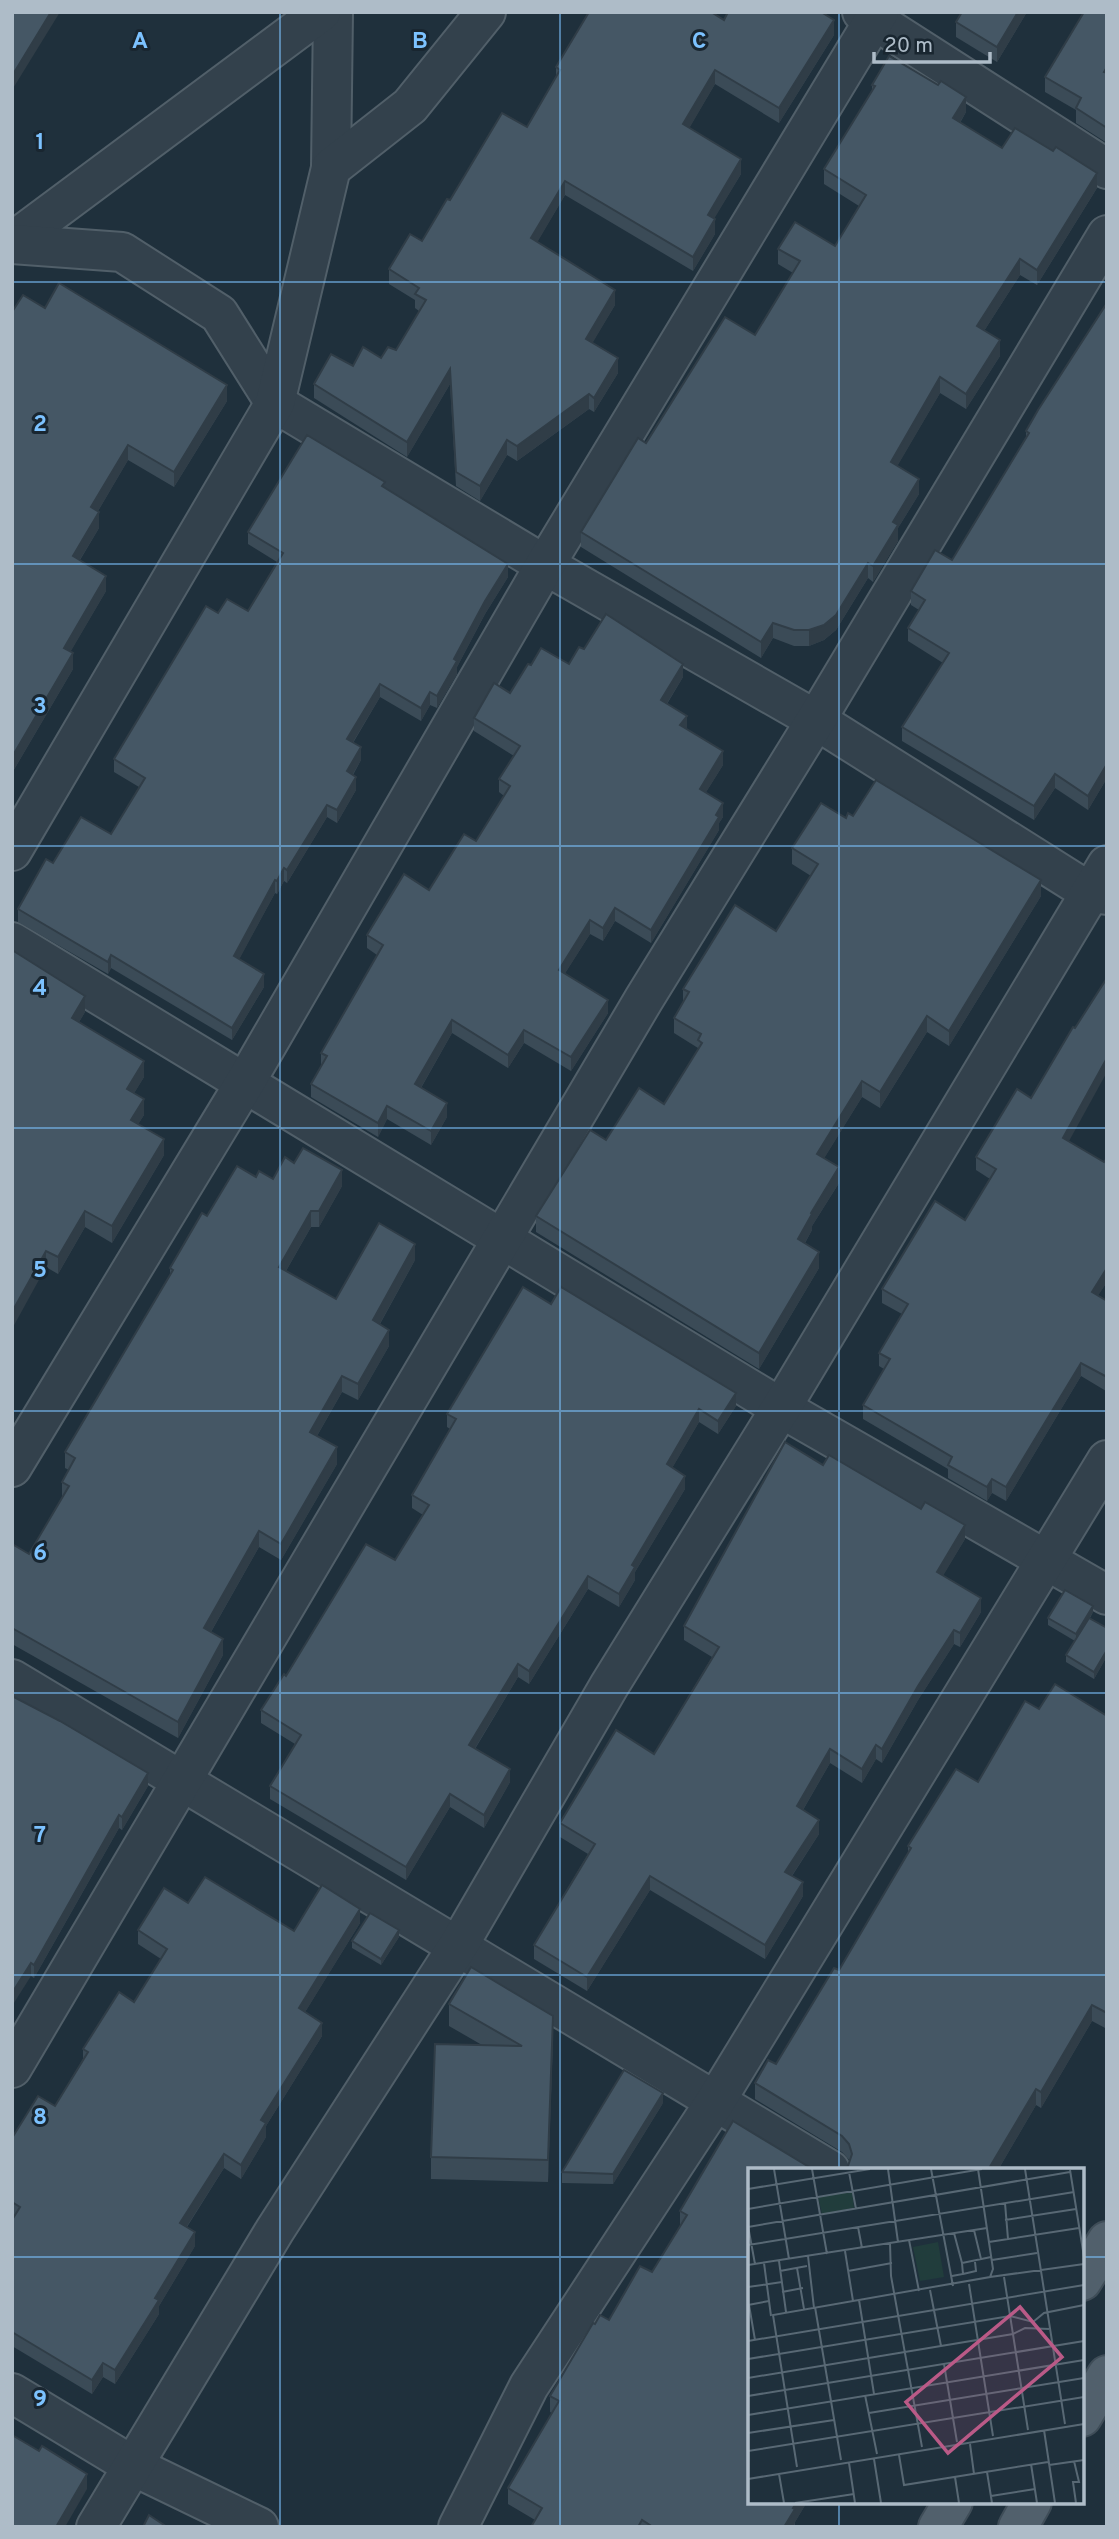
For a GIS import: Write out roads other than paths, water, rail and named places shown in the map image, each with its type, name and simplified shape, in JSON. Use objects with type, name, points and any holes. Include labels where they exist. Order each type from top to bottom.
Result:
[{"type":"main road","points":[[1084,2278],[1107,2241]]},
{"type":"main road","points":[[1084,2414],[1107,2375]]},
{"type":"main road","points":[[938,2527],[952,2504]]},
{"type":"main road","points":[[1018,2527],[1031,2504]]},
{"type":"street","points":[[12,243],[321,12]]},
{"type":"street","points":[[12,851],[275,403],[331,168],[333,12]]},
{"type":"street","points":[[331,168],[410,106],[486,12]]},
{"type":"street","points":[[12,1467],[246,1082],[545,565],[872,15],[1107,169]]},
{"type":"street","points":[[12,2068],[644,999],[816,720],[1107,235]]},
{"type":"street","points":[[12,243],[122,252],[219,314],[275,403],[545,565],[1101,885],[609,1686],[458,1946],[275,2230],[96,2527]]},
{"type":"street","points":[[12,942],[782,1408],[1107,1595]]},
{"type":"street","points":[[458,2527],[529,2386],[715,2102],[1107,1460]]},
{"type":"street","points":[[12,1679],[181,1783],[827,2168]]},
{"type":"street","points":[[12,2393],[133,2466],[259,2527]]}]
